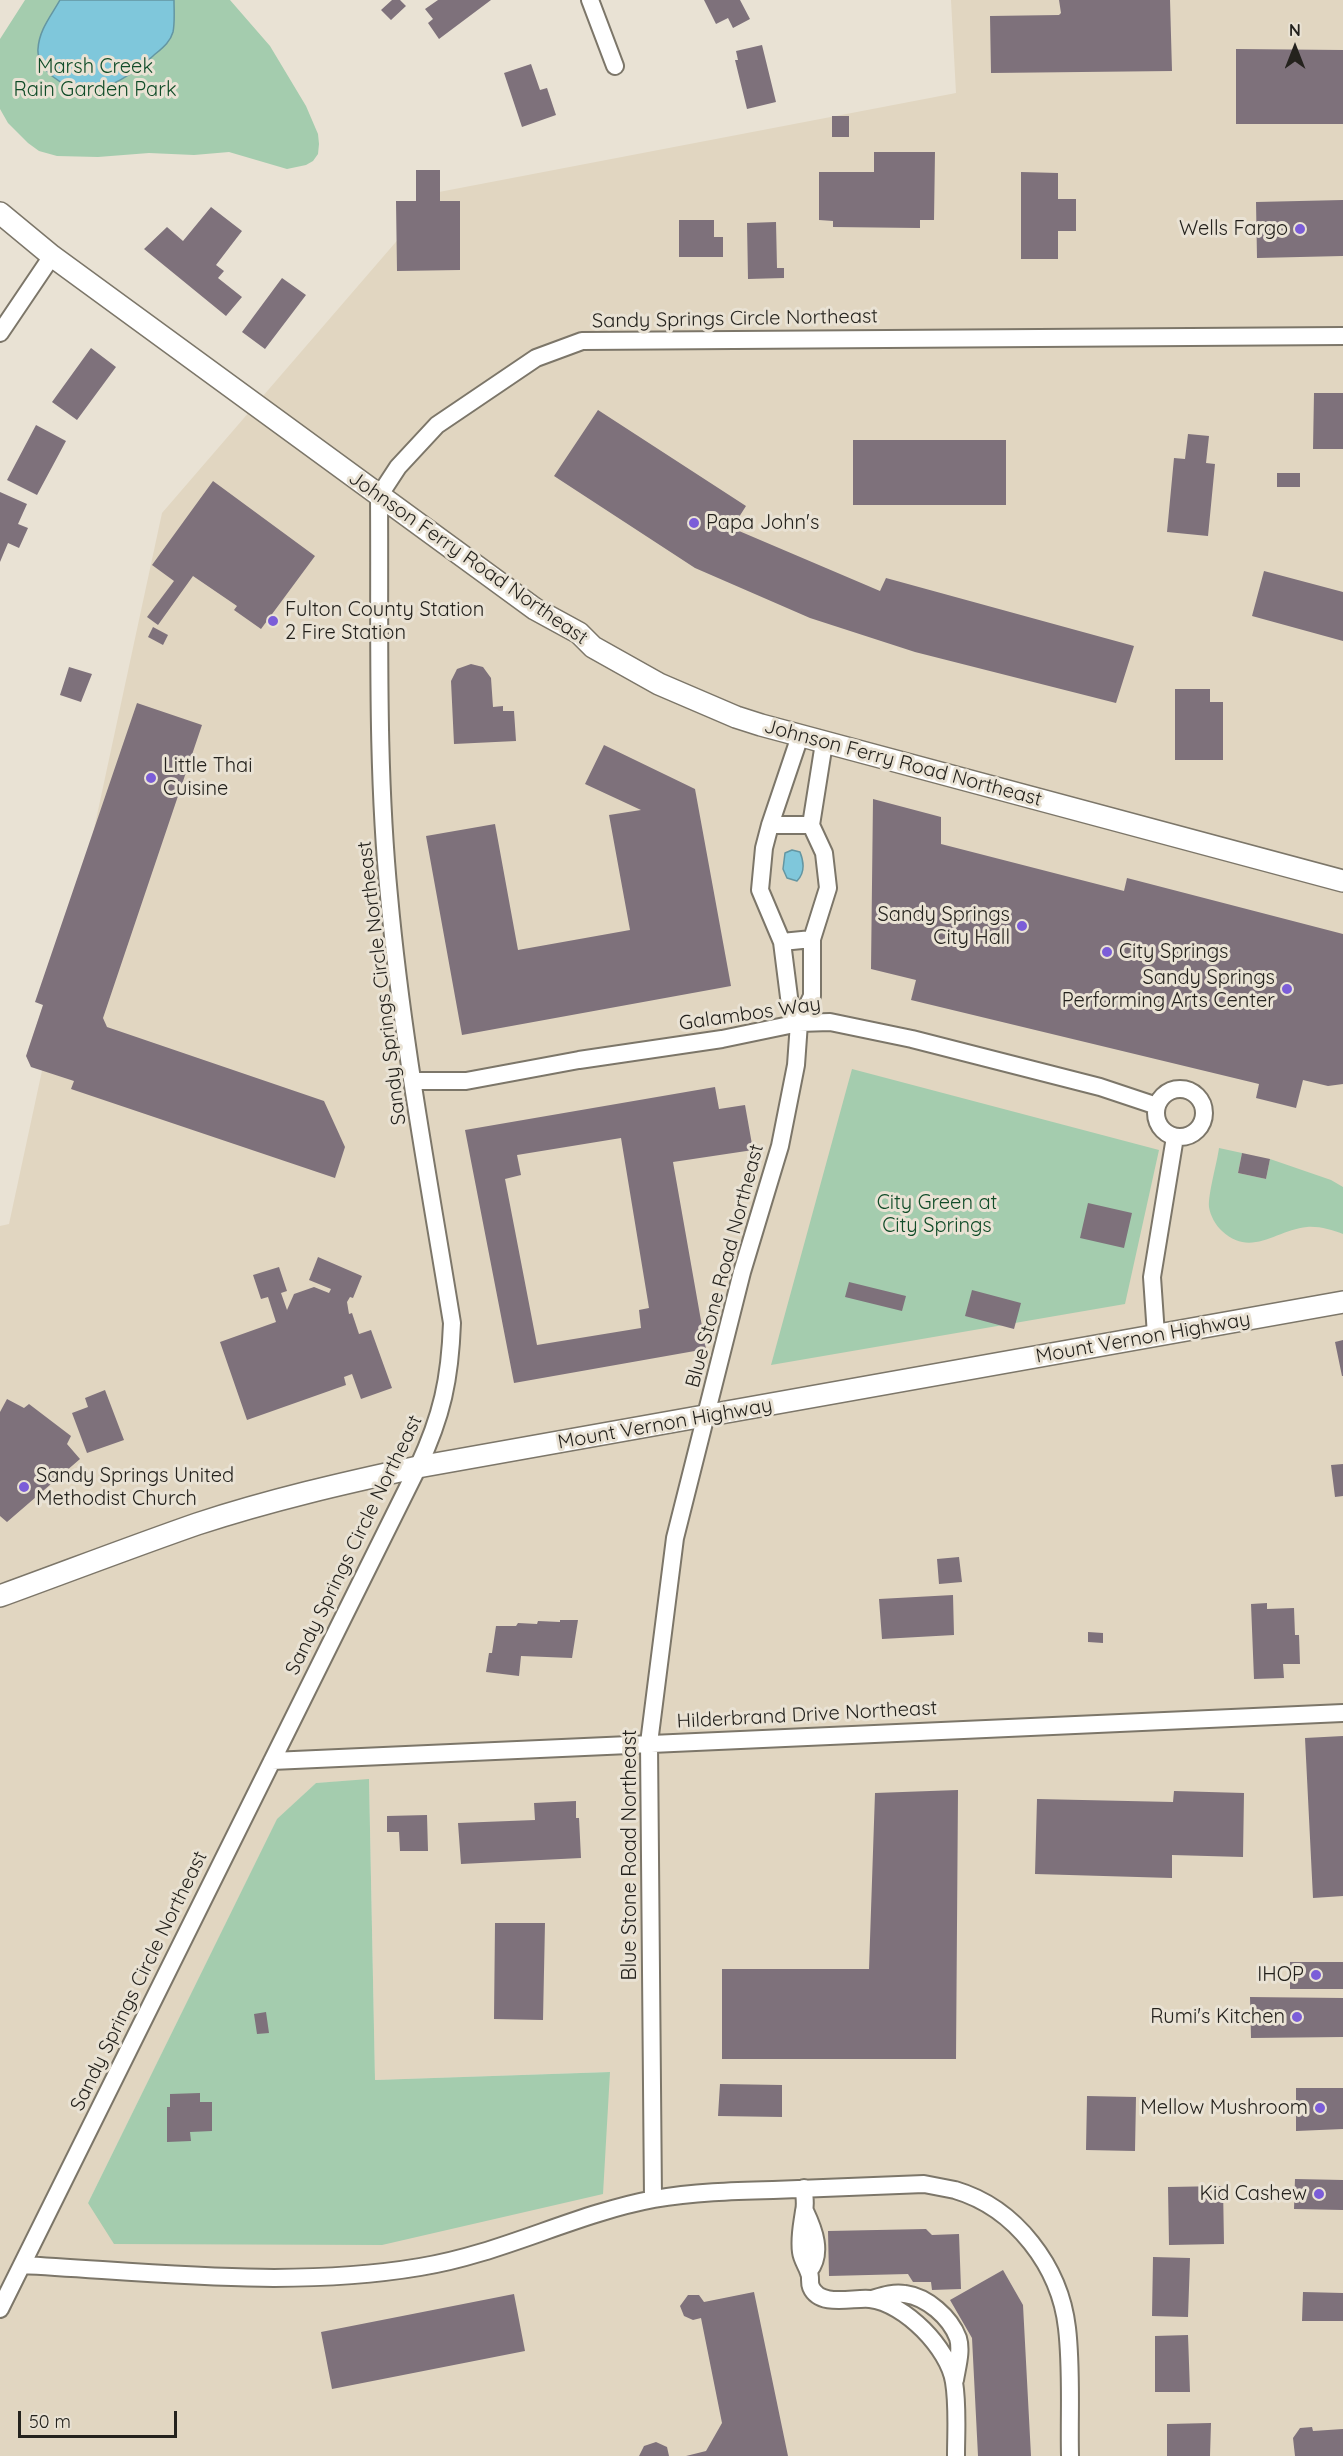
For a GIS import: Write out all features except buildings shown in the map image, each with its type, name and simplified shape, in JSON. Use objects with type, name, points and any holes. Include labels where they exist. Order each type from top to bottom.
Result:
[{"type":"street","points":[[590,0],[615,66]]},
{"type":"street","name":"Johnson Ferry Road Northeast","points":[[0,213],[52,256],[535,609],[579,633],[594,647],[659,684],[736,717],[824,743],[1343,880]]},
{"type":"street","points":[[0,333],[52,256]]},
{"type":"street","name":"Sandy Springs Circle Northeast","points":[[0,2309],[418,1467],[433,1434],[445,1398],[451,1360],[452,1323],[413,1081],[389,894],[382,778],[379,496],[398,467],[437,425],[536,358],[582,341],[1343,336]]},
{"type":"street","name":"Blue Stone Road Northeast","points":[[799,1023],[790,1005],[782,942],[760,890],[770,825],[800,736]]},
{"type":"street","points":[[770,825],[811,825],[824,743]]},
{"type":"street","name":"Blue Stone Road Northeast","points":[[653,2199],[649,1743],[675,1538],[742,1272],[780,1146],[796,1065],[799,1023],[812,996],[812,939],[828,888],[824,853],[811,825]]},
{"type":"street","points":[[782,942],[812,939]]},
{"type":"street","name":"Galambos Way","points":[[413,1081],[466,1081],[579,1060],[722,1039],[799,1023],[830,1022],[912,1039],[1100,1088],[1157,1106]]},
{"type":"street","points":[[1181,1090],[1196,1095],[1200,1101],[1203,1116],[1197,1130],[1191,1134],[1175,1137],[1162,1129],[1158,1122],[1157,1106],[1166,1094],[1181,1090]]},
{"type":"street","points":[[1156,1335],[1152,1277],[1175,1137]]},
{"type":"street","name":"Mount Vernon Highway","points":[[0,1596],[199,1524],[309,1491],[418,1467],[1343,1302]]},
{"type":"street","name":"Hilderbrand Drive Northeast","points":[[272,1761],[1343,1713]]},
{"type":"street","points":[[22,2265],[244,2277],[292,2278],[364,2274],[421,2267],[474,2255],[653,2199],[708,2192],[924,2184],[957,2191],[982,2202],[1008,2219],[1028,2238],[1047,2266],[1063,2304],[1067,2329],[1070,2456]]},
{"type":"street","points":[[804,2188],[805,2211],[815,2236],[816,2262],[809,2271],[811,2287],[819,2296],[838,2300],[871,2299],[888,2294],[906,2294],[928,2304],[946,2318],[958,2338],[960,2354],[954,2382],[956,2456]]},
{"type":"street","points":[[871,2299],[894,2306],[935,2342],[948,2363],[954,2382]]},
{"type":"shaded area","points":[[951,0],[1343,0],[1343,2456],[0,2456],[0,1226],[9,1224],[162,513],[439,192],[956,93]],"holes":[[[369,1780],[375,2080],[610,2072],[88,2203],[277,1820],[316,1783]]]},
{"type":"green space","name":"Marsh Creek Rain Garden Park","points":[[25,0],[230,0],[270,46],[306,106],[318,134],[318,154],[306,165],[287,169],[229,152],[194,155],[149,153],[98,157],[57,156],[39,151],[8,123],[0,109],[0,39]]},
{"type":"green space","name":"City Green at City Springs","points":[[852,1069],[1159,1150],[1125,1304],[771,1365]]},
{"type":"green space","points":[[1219,1148],[1242,1153],[1238,1173],[1266,1179],[1270,1159],[1331,1180],[1343,1187],[1343,1234],[1307,1227],[1253,1242],[1233,1239],[1218,1226],[1209,1207]]},
{"type":"green space","points":[[369,1779],[375,2080],[610,2072],[603,2194],[382,2245],[114,2244],[88,2203],[277,1819],[316,1783]]},
{"type":"water","points":[[60,0],[174,0],[173,32],[165,46],[130,74],[105,87],[78,89],[65,85],[52,76],[39,57],[41,36]]},
{"type":"water","points":[[792,850],[800,852],[802,860],[803,871],[797,881],[787,878],[783,869],[785,853]]},
{"type":"place","name":"Wells Fargo","points":[[1300,229]]},
{"type":"place","name":"Papa John's","points":[[694,523]]},
{"type":"place","name":"Fulton County Station 2 Fire Station","points":[[273,621]]},
{"type":"place","name":"Little Thai Cuisine","points":[[151,778]]},
{"type":"place","name":"Sandy Springs City Hall","points":[[1022,926]]},
{"type":"place","name":"City Springs","points":[[1107,952]]},
{"type":"place","name":"Sandy Springs Performing Arts Center","points":[[1287,989]]},
{"type":"place","name":"Sandy Springs United Methodist Church","points":[[24,1487]]},
{"type":"place","name":"IHOP","points":[[1316,1975]]},
{"type":"place","name":"Rumi's Kitchen","points":[[1297,2017]]},
{"type":"place","name":"Mellow Mushroom","points":[[1320,2108]]},
{"type":"place","name":"Kid Cashew","points":[[1319,2194]]}]
